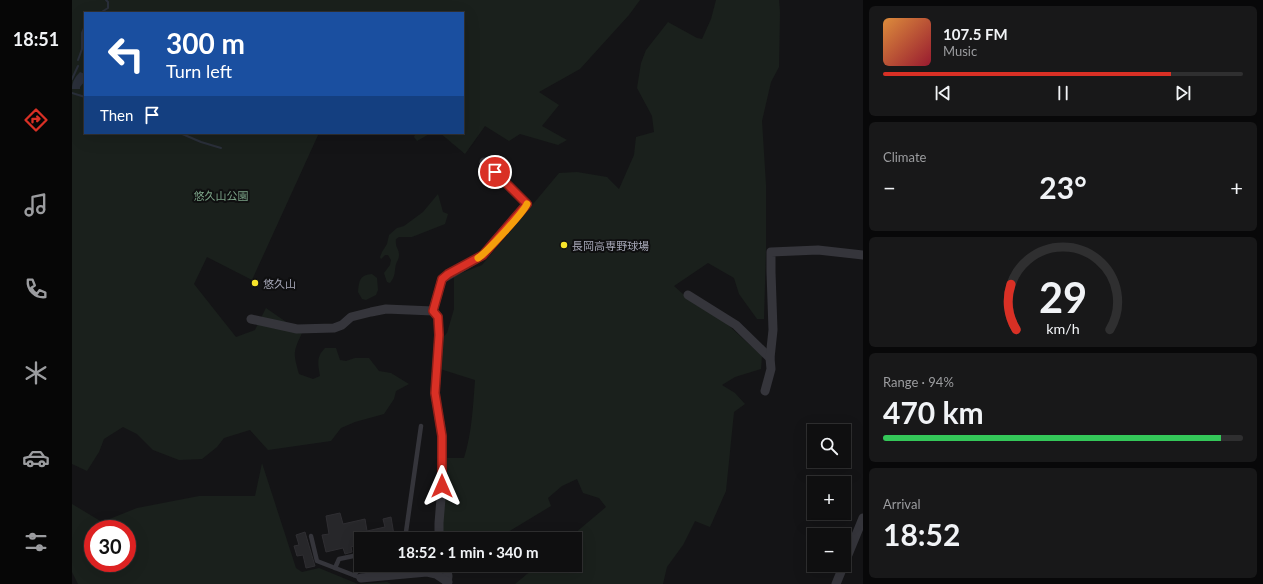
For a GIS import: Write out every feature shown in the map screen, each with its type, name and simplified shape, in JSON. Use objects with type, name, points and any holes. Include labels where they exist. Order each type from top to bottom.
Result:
[{"type":"street","points":[[433,311],[442,279],[448,274],[483,255],[527,204],[484,162]]},
{"type":"street","points":[[765,391],[771,369],[770,358],[773,330],[771,252],[818,250],[863,255]]},
{"type":"street","points":[[688,294],[736,325],[770,358]]},
{"type":"street","points":[[251,319],[297,330],[334,328],[342,325],[351,317],[386,309],[433,311],[438,317],[439,335],[435,393],[442,436],[442,486],[438,523],[439,532]]},
{"type":"street","points":[[836,584],[863,518]]},
{"type":"street","points":[[358,576],[427,572],[436,574],[448,583]]},
{"type":"street","points":[[447,572],[448,583]]},
{"type":"lane","points":[[406,532],[421,426]]},
{"type":"lane","points":[[311,536],[317,561],[358,576],[359,572]]},
{"type":"lane","points":[[335,568],[340,559],[354,556]]},
{"type":"green space","name":"悠久山公園","points":[[72,0],[640,0],[629,15],[580,69],[539,92],[559,105],[542,126],[567,140],[558,145],[520,134],[509,141],[485,126],[465,154],[441,134],[464,134],[464,12],[84,12],[84,134],[319,134],[252,280],[207,257],[194,284],[236,337],[255,330],[266,308],[302,333],[295,353],[299,374],[313,379],[320,376],[318,364],[320,354],[325,348],[336,348],[340,360],[346,361],[355,358],[369,358],[379,371],[391,373],[409,384],[396,391],[394,399],[384,414],[355,422],[341,428],[331,441],[268,450],[250,430],[224,438],[217,447],[202,459],[179,460],[153,450],[137,434],[123,427],[104,439],[99,452],[87,471],[72,464]]},
{"type":"green space","points":[[716,0],[779,0],[779,67],[771,82],[762,121],[766,185],[764,319],[757,319],[739,294],[734,278],[708,263],[674,286],[693,303],[726,323],[762,356],[761,369],[735,377],[722,385],[735,393],[745,404],[734,412],[726,491],[710,527],[695,521],[683,545],[667,567],[663,584],[515,584],[530,572],[582,572],[582,532],[576,532],[606,507],[599,498],[583,493],[577,479],[562,486],[548,498],[551,506],[508,532],[442,532],[445,458],[464,458],[473,409],[475,380],[440,369],[442,338],[447,333],[454,309],[454,276],[482,265],[559,173],[577,172],[607,177],[619,189],[634,155],[636,137],[654,132],[652,116],[637,88],[641,63],[646,50],[668,22],[697,38],[702,39],[711,19]]},
{"type":"green space","points":[[416,134],[429,134],[417,141],[414,137]]},
{"type":"green space","points":[[438,194],[443,212],[448,214],[445,224],[412,237],[399,237],[396,239],[399,258],[393,278],[390,283],[387,282],[384,273],[390,265],[391,260],[388,255],[385,255],[381,259],[380,257],[387,244],[389,235],[397,228],[404,226],[423,212]]},
{"type":"green space","points":[[372,274],[377,278],[378,290],[376,295],[366,300],[362,299],[358,292],[360,281],[363,277]]},
{"type":"green space","points":[[262,463],[296,568],[302,572],[319,568],[358,584],[78,584],[72,572],[72,504],[99,520],[84,520],[84,572],[136,572],[136,520],[107,520],[137,508],[199,496],[255,496]]},
{"type":"green space","points":[[387,582],[391,584],[358,584]]},
{"type":"shaded area","points":[[80,72],[84,74],[84,82],[80,89],[72,89],[74,80]]},
{"type":"building","points":[[340,513],[343,524],[365,519],[367,531],[385,527],[383,519],[391,517],[394,532],[354,532],[354,546],[351,547],[352,552],[345,554],[343,548],[326,552],[322,535],[329,534],[326,516]]},
{"type":"building","points":[[305,532],[315,566],[306,568],[303,555],[297,556],[294,546],[299,545],[296,535]]},
{"type":"waterway","points":[[102,12],[108,8],[108,2],[106,0]]},
{"type":"waterway","points":[[78,60],[82,49],[82,33],[84,28]]},
{"type":"waterway","points":[[72,79],[78,66]]},
{"type":"waterway","points":[[72,93],[84,97]]},
{"type":"waterway","points":[[182,134],[221,148]]},
{"type":"slow traffic","points":[[478,258],[483,255],[527,204]]},
{"type":"place","name":"長岡高専野球場","points":[[564,245]]},
{"type":"place","name":"悠久山","points":[[255,283]]},
{"type":"route","points":[[442,486],[442,436],[435,393],[439,335],[438,317],[433,311],[439,285],[442,279],[448,274],[483,255],[527,204],[495,172]]}]
